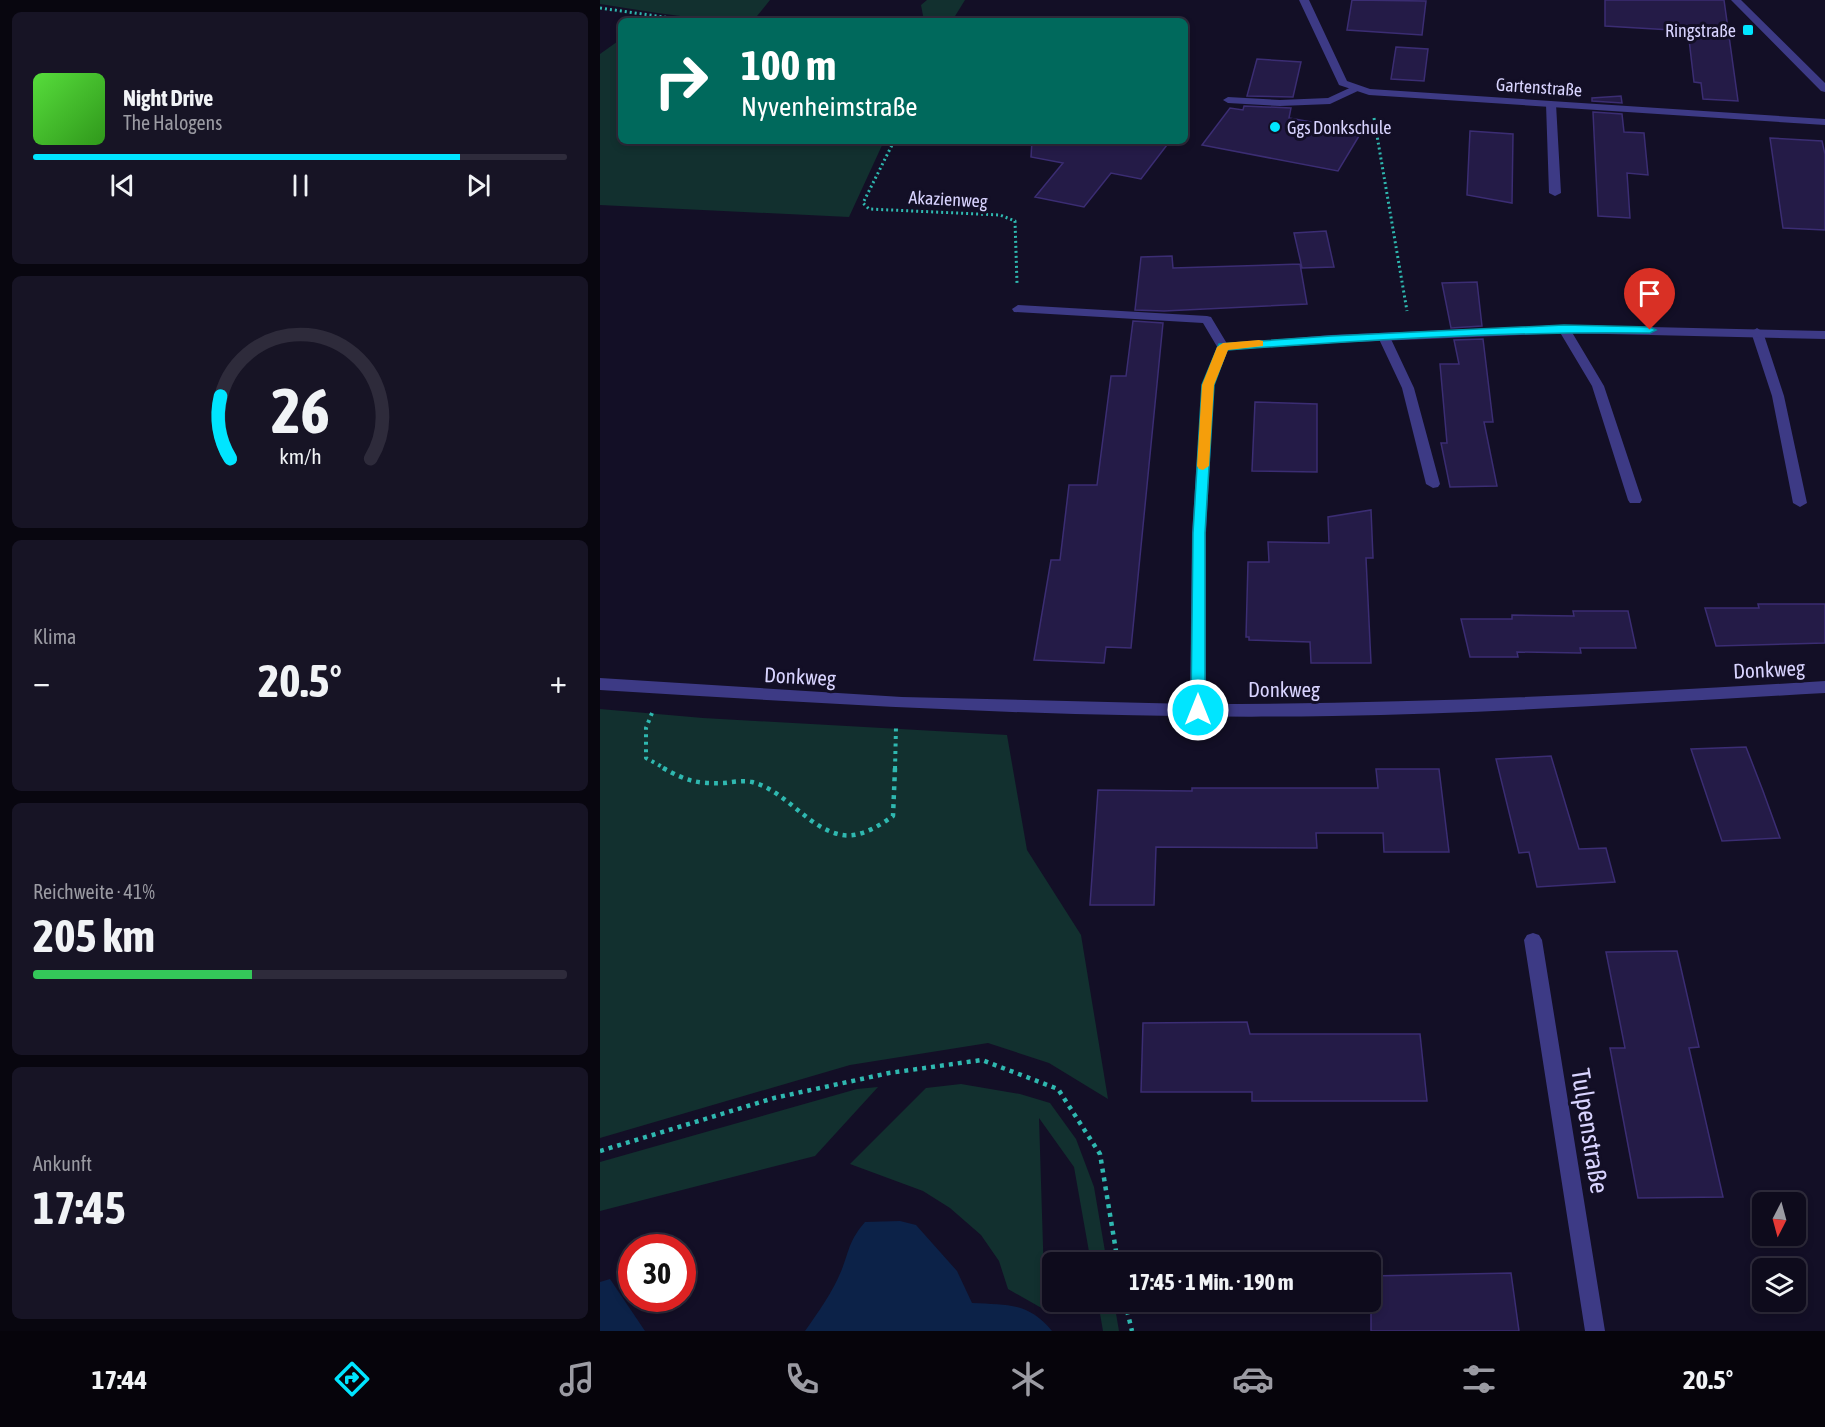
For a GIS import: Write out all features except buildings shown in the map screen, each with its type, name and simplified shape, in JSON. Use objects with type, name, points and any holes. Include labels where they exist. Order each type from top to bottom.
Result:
[{"type":"street","name":"Gartenstraße","points":[[1304,0],[1343,83],[1369,92],[1825,122]]},
{"type":"street","points":[[1736,0],[1825,89]]},
{"type":"street","points":[[1228,100],[1280,103],[1330,101],[1356,88]]},
{"type":"street","points":[[1551,104],[1555,193]]},
{"type":"street","points":[[1018,309],[1207,320],[1223,347]]},
{"type":"street","points":[[1564,329],[1598,386],[1635,500]]},
{"type":"street","points":[[1223,347],[1564,329],[1825,335]]},
{"type":"street","points":[[1757,332],[1778,396],[1800,503]]},
{"type":"street","points":[[1384,337],[1408,388],[1433,484]]},
{"type":"street","points":[[1198,710],[1199,533],[1208,385],[1223,347]]},
{"type":"street","name":"Donkweg","points":[[600,684],[902,703],[1198,710],[1332,710],[1572,702],[1825,687]]},
{"type":"street","name":"Tulpenstraße","points":[[1533,940],[1595,1331]]},
{"type":"path","points":[[600,8],[671,18]]},
{"type":"path","points":[[1369,92],[1411,336]]},
{"type":"path","name":"Akazienweg","points":[[892,144],[863,203],[869,209],[1000,215],[1015,221],[1018,309]]},
{"type":"path","points":[[661,688],[646,728],[646,758],[687,781],[717,783],[750,781],[779,793],[812,820],[839,835],[872,831],[893,816],[894,733],[902,703]]},
{"type":"path","points":[[600,1151],[774,1098],[889,1073],[982,1060],[1058,1089],[1100,1154],[1116,1252]]},
{"type":"path","points":[[1127,1312],[1132,1331]]},
{"type":"green space","points":[[600,0],[770,0],[755,18],[696,18],[600,4]]},
{"type":"green space","points":[[927,0],[965,0],[954,18],[923,18],[921,5]]},
{"type":"green space","points":[[618,41],[618,144],[883,144],[849,217],[600,205],[600,54]]},
{"type":"green space","points":[[600,709],[703,718],[1007,735],[1027,850],[1081,935],[1108,1099],[1049,1063],[988,1043],[850,1065],[600,1138]]},
{"type":"green space","points":[[961,1084],[1020,1094],[1050,1103],[1076,1139],[1094,1187],[1105,1252],[1089,1252],[1074,1167],[1039,1118],[1043,1252],[1042,1308],[1008,1289],[999,1261],[981,1235],[950,1208],[923,1191],[850,1164],[926,1088]]},
{"type":"green space","points":[[878,1087],[815,1156],[600,1211],[600,1162],[857,1089]]},
{"type":"green space","points":[[1100,1312],[1116,1312],[1119,1331],[1103,1331]]},
{"type":"water","points":[[900,1221],[916,1225],[957,1271],[972,1303],[1006,1305],[1025,1310],[1052,1331],[805,1331],[834,1286],[853,1240],[865,1222]]},
{"type":"water","points":[[610,1279],[618,1291],[618,1312],[632,1312],[645,1331],[600,1331],[600,1282]]},
{"type":"slow traffic","points":[[1203,466],[1208,385],[1223,347],[1259,343]]},
{"type":"place","name":"Ringstraße","points":[[1748,30]]},
{"type":"place","name":"Ggs Donkschule","points":[[1275,127]]},
{"type":"route","points":[[1198,710],[1199,533],[1208,385],[1223,347],[1331,339],[1564,329],[1650,330]]}]
